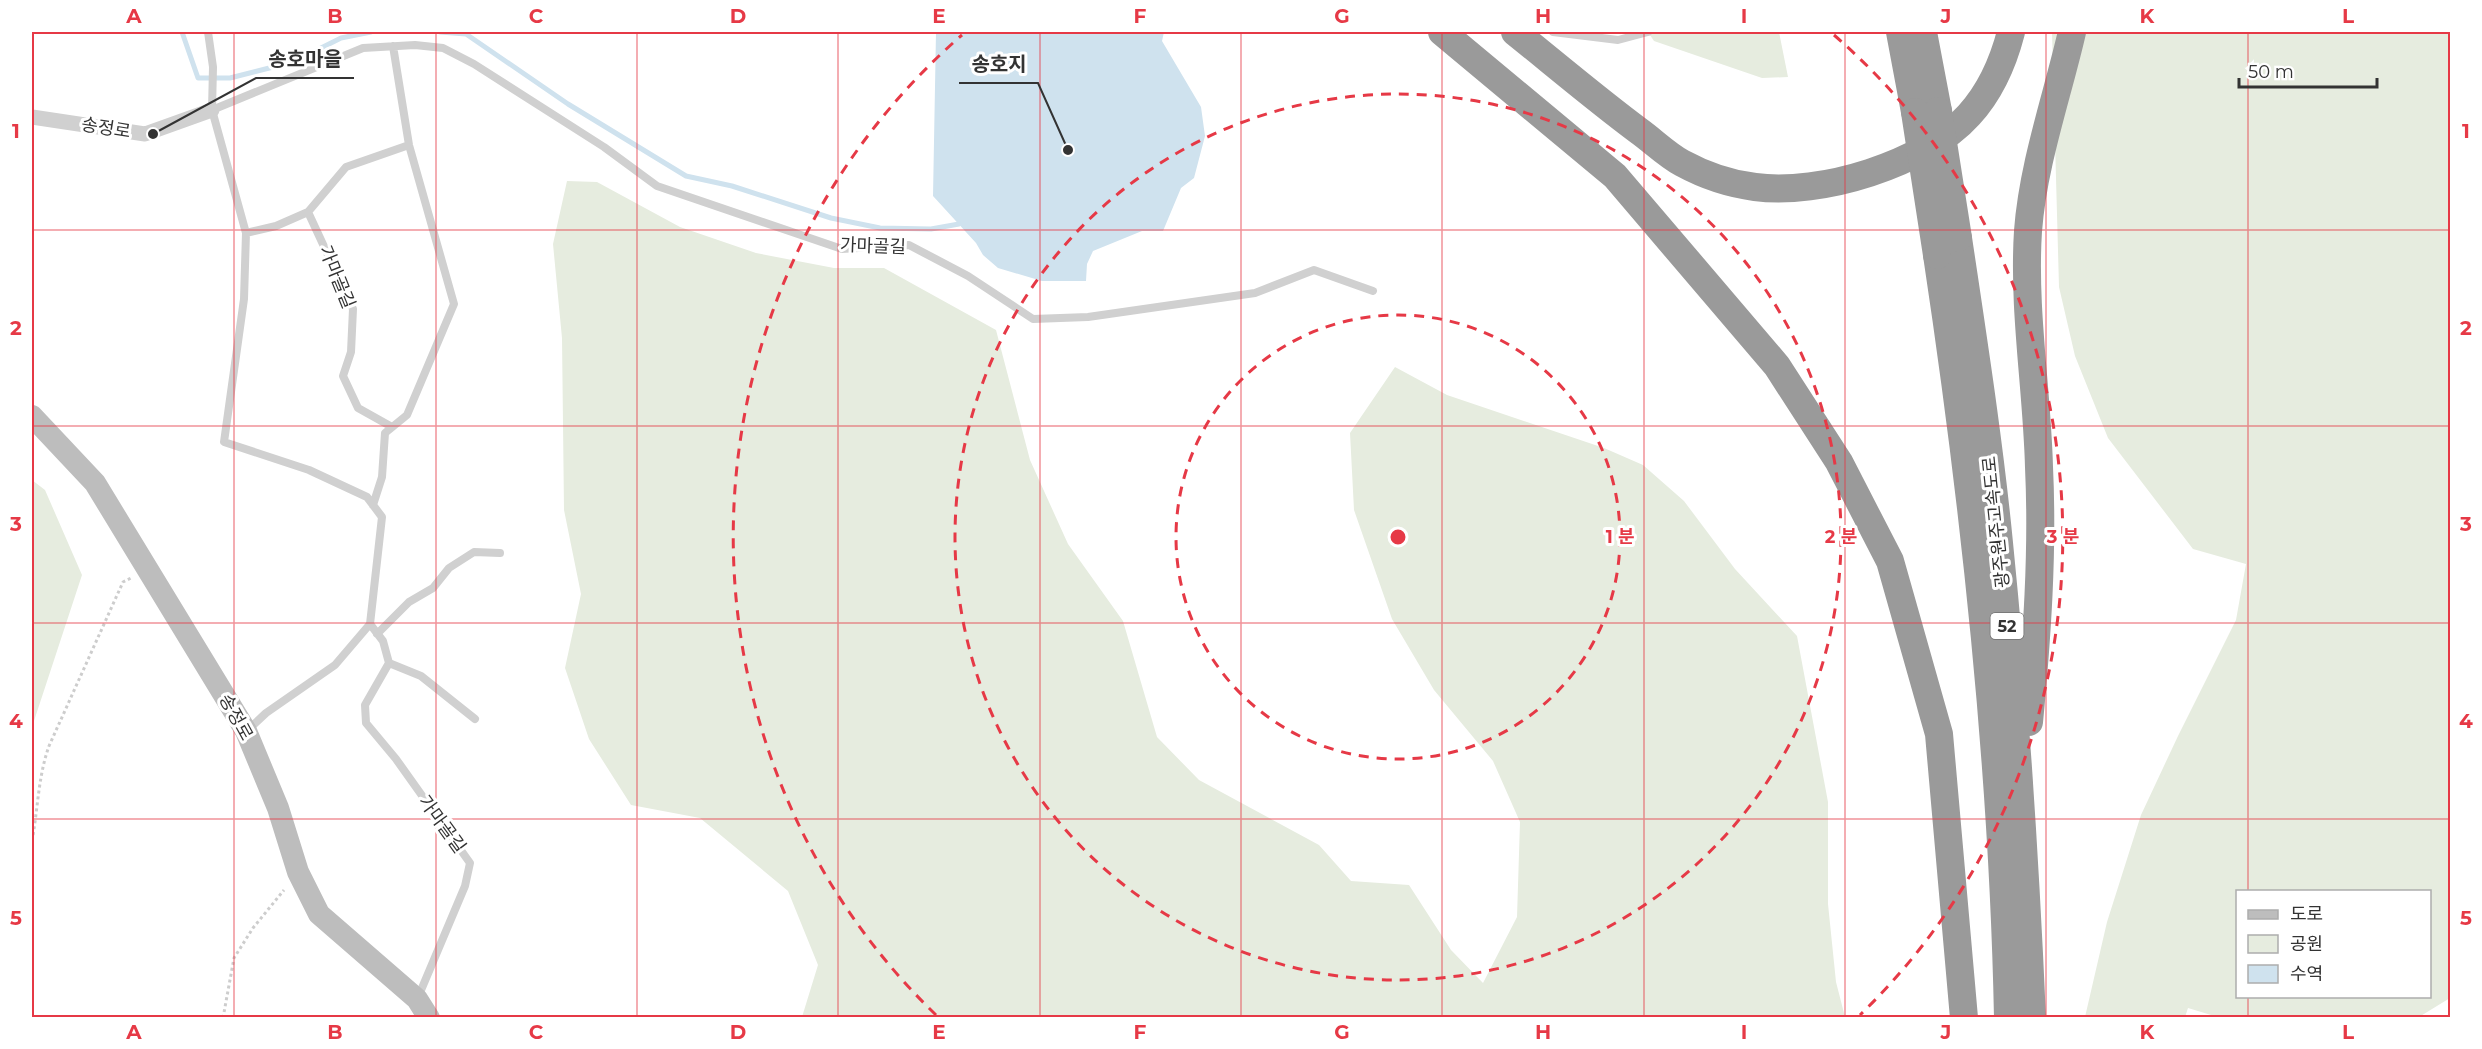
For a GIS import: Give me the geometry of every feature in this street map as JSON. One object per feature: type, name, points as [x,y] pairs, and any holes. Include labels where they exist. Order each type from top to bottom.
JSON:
[{"type":"highway","points":[[1442,32],[1615,176],[1777,366],[1839,462],[1890,561],[1940,734],[1964,1017]]},
{"type":"highway","points":[[1515,32],[1610,110],[1682,163],[1719,178],[1756,188],[1810,186],[1849,179],[1876,171],[1928,148],[1956,128],[1985,96],[2003,62],[2011,32]]},
{"type":"highway","name":"광주원주고속도로","points":[[1899,32],[1926,111]]},
{"type":"highway","name":"광주원주고속도로","points":[[1923,32],[1926,111],[1947,247],[1985,424],[1999,541],[2021,799],[2032,1017]]},
{"type":"highway","points":[[2021,799],[2036,645],[2039,467],[2030,358],[2028,230],[2041,157],[2072,32]]},
{"type":"highway","name":"광주원주고속도로","points":[[1947,247],[1958,399],[1982,612],[2000,844],[2008,1017]]},
{"type":"street","name":"송정로","points":[[32,117],[145,134],[212,110]]},
{"type":"street","name":"송정로","points":[[32,416],[95,483],[246,731],[278,808],[302,880],[319,914],[423,1008]]},
{"type":"lane","points":[[208,32],[213,67],[212,110],[246,233],[244,299],[224,442],[309,470],[368,497],[382,517],[370,624],[335,665],[266,712],[246,731]]},
{"type":"lane","points":[[1553,32],[1618,40],[1648,32]]},
{"type":"lane","points":[[374,505],[382,477],[385,433],[407,416],[454,304],[409,145],[393,46]]},
{"type":"lane","name":"가마골길","points":[[212,110],[363,48],[393,46],[443,48],[474,64],[604,147],[657,186],[843,249],[909,245],[968,276],[1033,319],[1088,317],[1255,293],[1314,270],[1373,291]]},
{"type":"lane","points":[[246,233],[276,226],[308,213],[346,167],[409,145]]},
{"type":"lane","name":"가마골길","points":[[308,213],[354,309],[351,352],[343,376],[358,408],[392,428]]},
{"type":"lane","points":[[377,634],[409,602],[433,588],[449,568],[474,552],[500,553]]},
{"type":"lane","points":[[370,624],[383,641],[389,663],[421,676],[475,719]]},
{"type":"lane","name":"가마골길","points":[[389,663],[365,705],[366,723],[396,759],[470,863],[465,886],[423,1008]]},
{"type":"path","points":[[32,841],[41,769],[49,746],[123,582],[148,569]]},
{"type":"path","points":[[223,1017],[234,958],[280,892],[302,880]]},
{"type":"green space","points":[[1648,32],[1779,32],[1788,77],[1762,78],[1654,41]]},
{"type":"green space","points":[[2052,32],[2450,32],[2450,998],[2419,1017],[2221,1018],[2188,1008],[2185,1017],[2085,1017],[2107,922],[2141,815],[2236,620],[2246,564],[2193,549],[2108,438],[2075,356],[2059,287]]},
{"type":"green space","points":[[567,181],[597,182],[680,227],[756,253],[834,268],[884,268],[996,330],[1030,460],[1068,544],[1123,621],[1157,737],[1199,780],[1319,845],[1351,881],[1409,885],[1451,950],[1483,983],[1517,917],[1520,822],[1493,761],[1434,690],[1392,619],[1354,510],[1350,433],[1395,367],[1447,395],[1604,448],[1643,465],[1684,501],[1735,569],[1797,636],[1828,802],[1828,904],[1836,982],[1845,1017],[802,1017],[818,965],[788,891],[700,818],[631,805],[589,739],[565,668],[581,594],[564,510],[562,338],[553,244]]},
{"type":"green space","points":[[32,480],[45,490],[82,575],[32,727]]},
{"type":"water","points":[[936,32],[1164,32],[1162,41],[1201,107],[1205,136],[1194,178],[1181,188],[1163,231],[1142,231],[1093,251],[1087,264],[1086,281],[1042,281],[998,268],[983,255],[976,243],[933,196]]},
{"type":"waterway","points":[[182,32],[198,78],[230,78],[293,62],[341,38],[371,32]]},
{"type":"waterway","points":[[440,32],[466,34],[568,104],[686,176],[732,186],[831,218],[880,228],[931,229],[959,224]]},
{"type":"place","name":"송호마을","points":[[153,134]]},
{"type":"place","name":"송호지","points":[[1068,150]]}]
